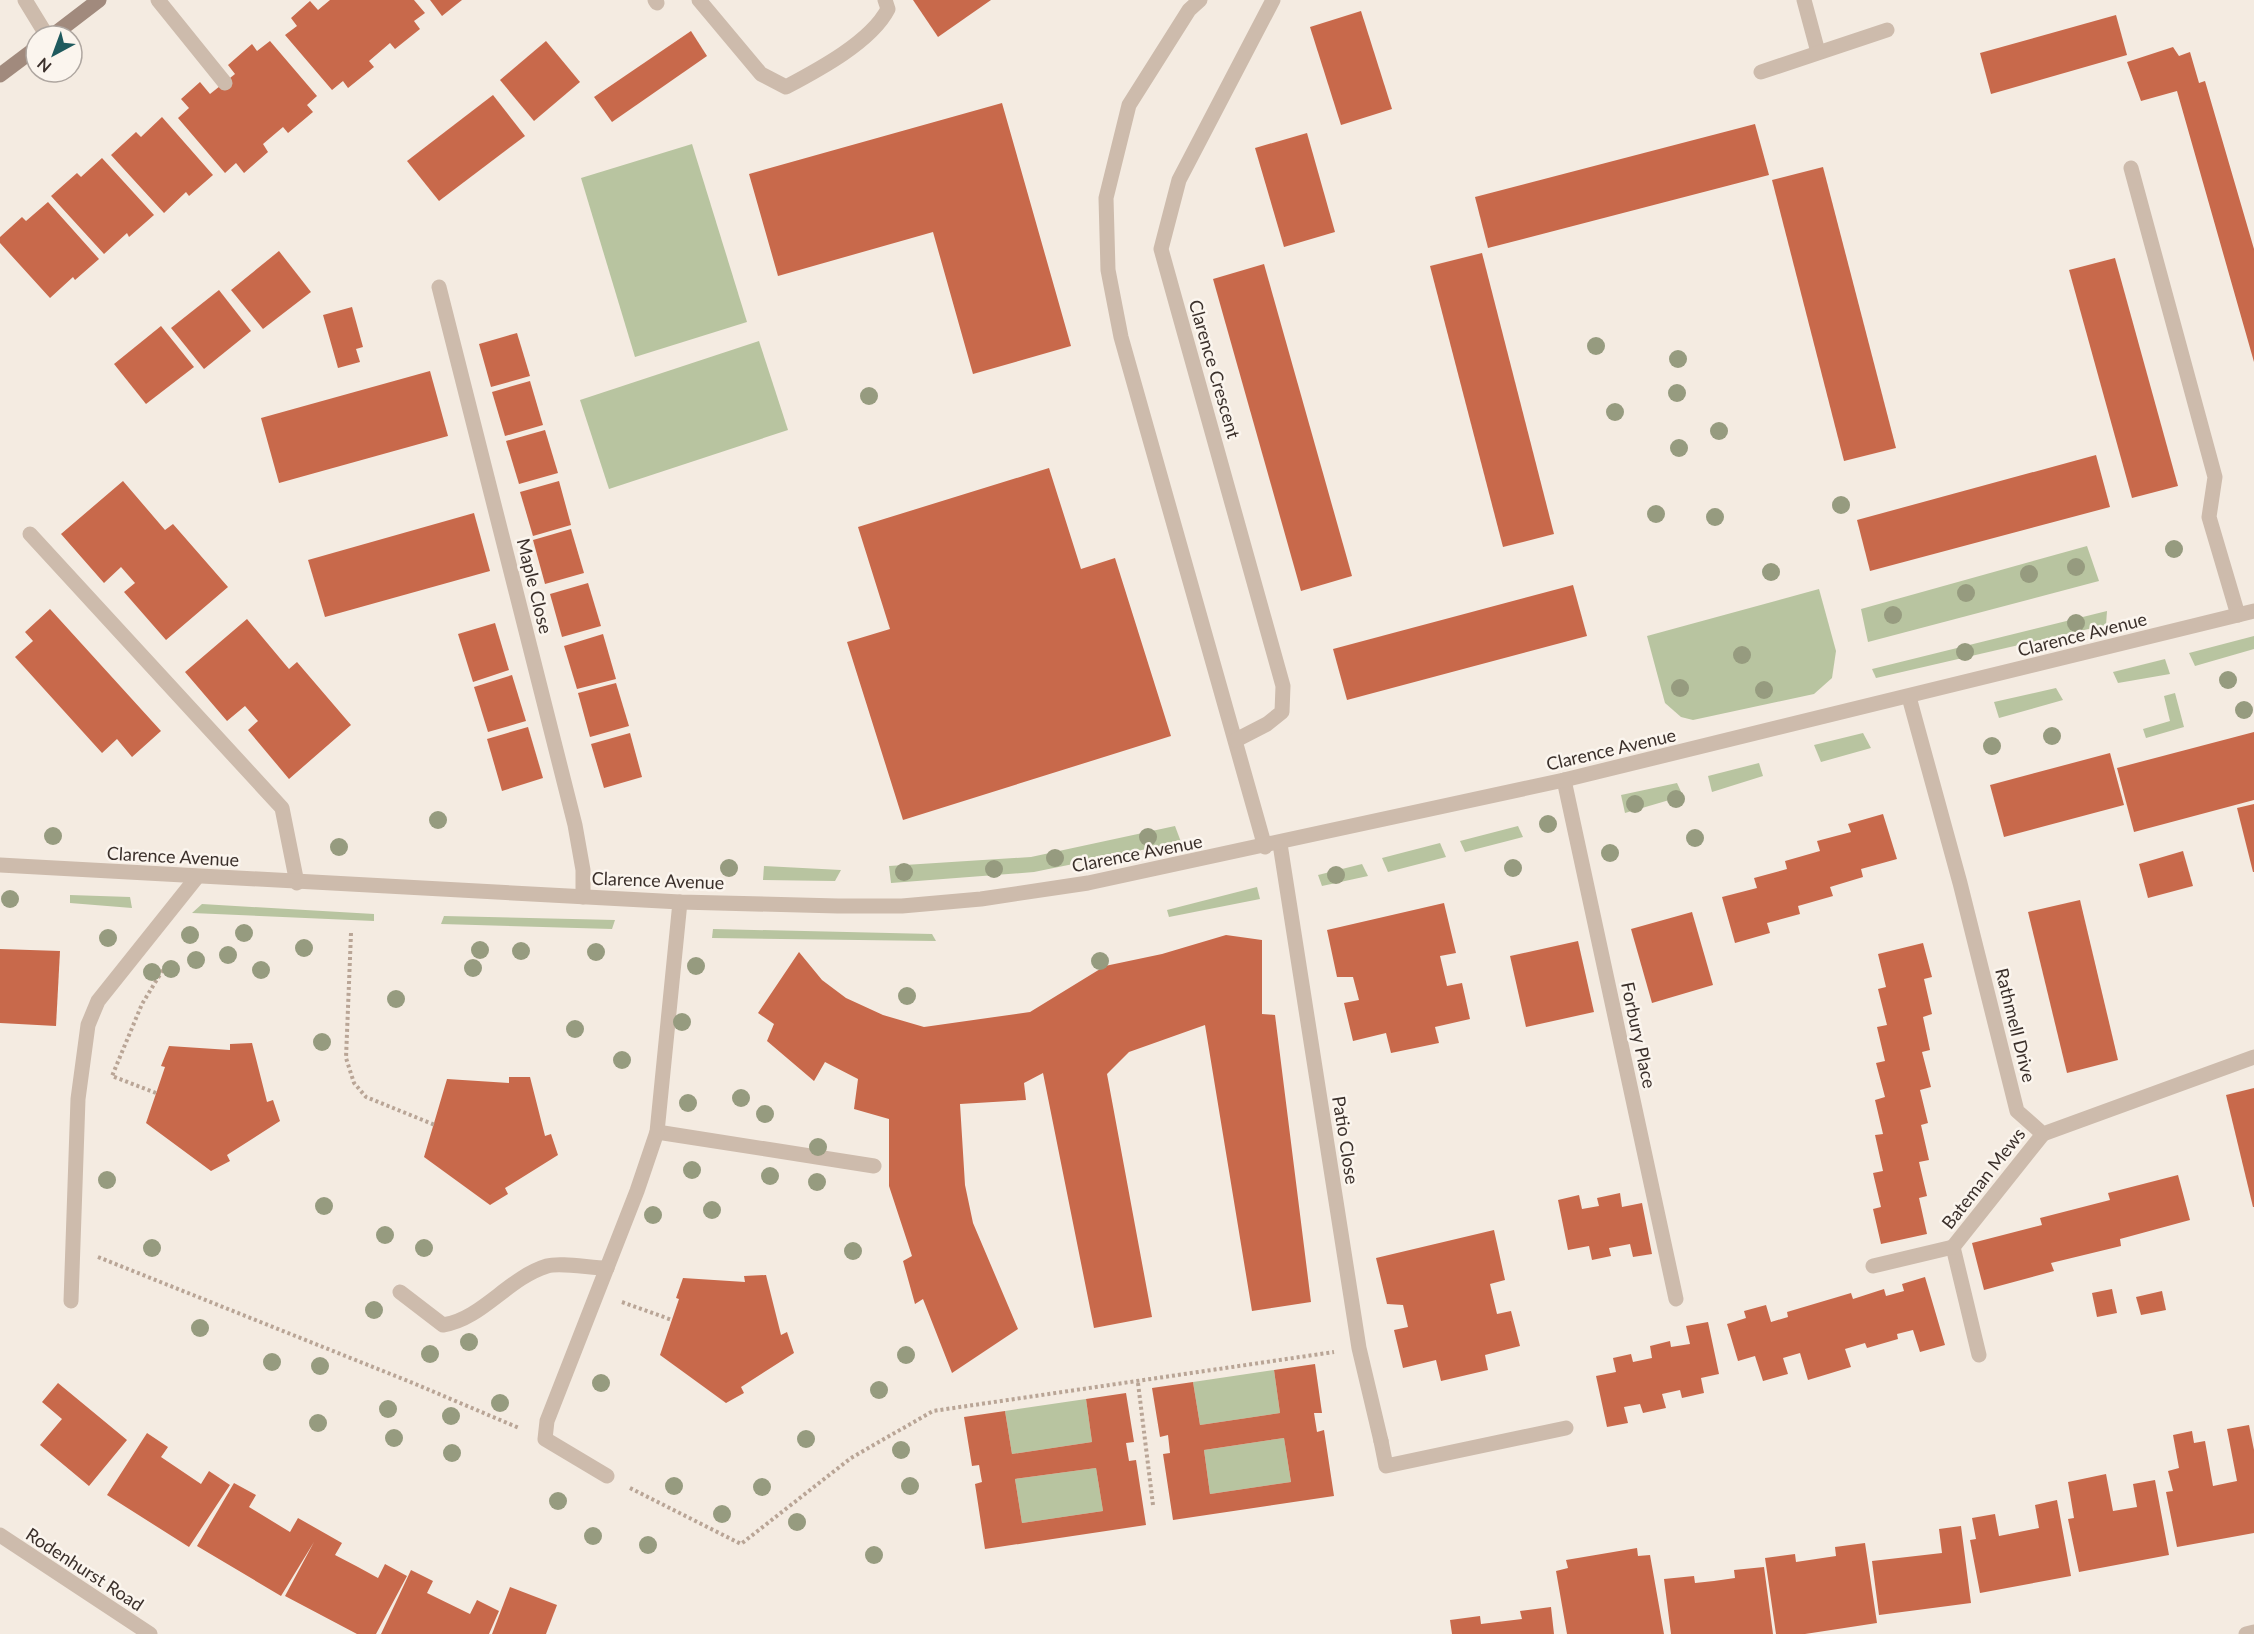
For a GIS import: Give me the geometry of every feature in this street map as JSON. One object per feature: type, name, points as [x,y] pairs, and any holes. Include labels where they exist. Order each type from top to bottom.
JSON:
[{"type":"main road","points":[[68,24],[99,0]]},
{"type":"main road","points":[[0,75],[24,57]]},
{"type":"street","points":[[25,0],[40,24]]},
{"type":"street","points":[[158,0],[225,83]]},
{"type":"street","points":[[699,0],[762,74],[786,87],[819,69],[880,24],[888,9],[885,0]]},
{"type":"street","points":[[1200,0],[1190,10],[1129,105],[1106,198],[1108,270],[1121,337],[1236,741],[1273,845]]},
{"type":"street","name":"Clarence Crescent","points":[[1236,741],[1267,724],[1282,712],[1283,686],[1161,249],[1179,180],[1273,0]]},
{"type":"street","points":[[1804,0],[1818,52]]},
{"type":"street","points":[[1761,72],[1887,30]]},
{"type":"street","points":[[2131,168],[2215,477],[2209,517],[2238,615]]},
{"type":"street","name":"Maple Close","points":[[439,287],[575,825],[583,870],[583,897]]},
{"type":"street","points":[[30,534],[282,808],[297,883]]},
{"type":"street","name":"Clarence Avenue","points":[[0,865],[297,883],[680,902],[838,906],[951,902],[1088,883],[1273,845],[1564,780],[1909,698],[2254,611]]},
{"type":"street","name":"Rathmell Drive","points":[[1909,698],[1960,883],[2017,1111],[2043,1134]]},
{"type":"street","name":"Forbury Place","points":[[1564,780],[1676,1299]]},
{"type":"street","name":"Patio Close","points":[[1273,845],[1359,1348],[1386,1466],[1566,1428]]},
{"type":"street","points":[[71,1301],[78,1099],[88,1025],[98,1001],[197,877]]},
{"type":"street","points":[[607,1476],[544,1439],[547,1421],[657,1132],[680,902]]},
{"type":"street","points":[[2043,1134],[2254,1057]]},
{"type":"street","points":[[657,1132],[874,1166]]},
{"type":"street","name":"Bateman Mews","points":[[1953,1247],[2043,1134]]},
{"type":"street","points":[[1873,1266],[1953,1247],[1979,1355]]},
{"type":"street","points":[[400,1292],[443,1325],[458,1323],[521,1280],[548,1266],[607,1268]]},
{"type":"street","name":"Rodenhurst Road","points":[[0,1535],[150,1634]]},
{"type":"street","points":[[2246,1634],[2254,1632]]},
{"type":"path","points":[[351,933],[346,1058],[354,1083],[366,1097],[435,1125]]},
{"type":"path","points":[[156,1093],[112,1076],[142,1004],[172,957]]},
{"type":"path","points":[[74,1247],[413,1383],[544,1439]]},
{"type":"path","points":[[597,1293],[672,1320]]},
{"type":"path","points":[[607,1476],[741,1544],[851,1458],[933,1411],[1138,1383],[1359,1348]]},
{"type":"path","points":[[1138,1383],[1153,1505]]},
{"type":"green space","points":[[692,144],[747,322],[635,357],[581,178]]},
{"type":"green space","points":[[759,341],[788,430],[609,489],[580,400]]},
{"type":"green space","points":[[2087,546],[2099,581],[1868,642],[1861,609]]},
{"type":"green space","points":[[1819,589],[1836,651],[1832,678],[1814,694],[1693,720],[1681,717],[1665,703],[1647,636]]},
{"type":"green space","points":[[2107,611],[2106,625],[1876,678],[1872,669]]},
{"type":"green space","points":[[2254,636],[2254,649],[2195,666],[2189,653]]},
{"type":"green space","points":[[2165,659],[2170,674],[2118,683],[2113,672]]},
{"type":"green space","points":[[2056,688],[2063,700],[1999,718],[1994,702]]},
{"type":"green space","points":[[2175,693],[2184,727],[2146,738],[2143,729],[2170,721],[2164,696]]},
{"type":"green space","points":[[1863,733],[1871,748],[1821,762],[1814,745]]},
{"type":"green space","points":[[1759,763],[1763,776],[1712,792],[1708,776]]},
{"type":"green space","points":[[1677,783],[1683,796],[1625,813],[1621,795]]},
{"type":"green space","points":[[1175,826],[1181,842],[1034,872],[891,883],[889,866],[1031,857]]},
{"type":"green space","points":[[1518,826],[1523,837],[1465,852],[1460,841]]},
{"type":"green space","points":[[1440,843],[1446,857],[1388,872],[1382,858]]},
{"type":"green space","points":[[1362,864],[1368,876],[1322,886],[1318,875]]},
{"type":"green space","points":[[764,866],[841,870],[835,881],[763,880]]},
{"type":"green space","points":[[1257,887],[1260,899],[1169,917],[1167,910]]},
{"type":"green space","points":[[70,895],[130,897],[132,908],[70,903]]},
{"type":"green space","points":[[202,904],[374,914],[374,921],[192,913]]},
{"type":"green space","points":[[444,916],[615,920],[612,929],[441,924]]},
{"type":"green space","points":[[713,929],[932,934],[936,941],[712,938]]},
{"type":"green space","points":[[1274,1370],[1280,1413],[1200,1425],[1193,1382]]},
{"type":"green space","points":[[1086,1399],[1092,1442],[1012,1454],[1005,1411]]},
{"type":"green space","points":[[1284,1438],[1291,1482],[1210,1494],[1204,1450]]},
{"type":"green space","points":[[1096,1468],[1103,1511],[1022,1523],[1015,1479]]},
{"type":"building","points":[[330,0],[414,0],[425,13],[414,21],[420,29],[395,49],[390,43],[369,61],[374,67],[348,88],[343,81],[332,90],[285,35],[297,26],[291,18],[310,1],[318,10]]},
{"type":"building","points":[[430,0],[462,0],[442,16]]},
{"type":"building","points":[[913,0],[991,0],[938,37]]},
{"type":"building","points":[[1361,11],[1392,109],[1341,125],[1310,27]]},
{"type":"building","points":[[2116,15],[2127,55],[1991,94],[1980,53]]},
{"type":"building","points":[[691,31],[707,56],[612,122],[594,97]]},
{"type":"building","points":[[270,41],[317,96],[307,105],[313,112],[288,133],[283,127],[263,144],[268,152],[244,173],[236,163],[225,173],[178,118],[189,108],[181,99],[200,82],[210,94],[235,74],[228,65],[252,44],[257,51]]},
{"type":"building","points":[[546,41],[580,82],[534,121],[500,80]]},
{"type":"building","points":[[2173,47],[2179,56],[2190,52],[2199,83],[2205,81],[2254,249],[2254,362],[2177,91],[2141,101],[2127,62]]},
{"type":"building","points":[[493,95],[525,136],[439,201],[407,161]]},
{"type":"building","points":[[1002,103],[1071,346],[973,374],[933,232],[778,276],[749,174]]},
{"type":"building","points":[[162,117],[213,175],[189,196],[186,192],[164,213],[111,155],[136,132],[141,137]]},
{"type":"building","points":[[1755,124],[1769,175],[1488,248],[1475,197]]},
{"type":"building","points":[[1307,133],[1335,232],[1284,247],[1255,148]]},
{"type":"building","points":[[102,158],[154,215],[129,237],[127,233],[104,254],[51,196],[77,173],[81,177]]},
{"type":"building","points":[[1823,167],[1896,448],[1844,461],[1772,180]]},
{"type":"building","points":[[48,202],[99,259],[75,280],[73,277],[50,298],[0,243],[0,237],[22,217],[26,221]]},
{"type":"building","points":[[279,251],[311,292],[263,329],[231,290]]},
{"type":"building","points":[[1482,253],[1554,534],[1503,547],[1430,266]]},
{"type":"building","points":[[2115,258],[2178,486],[2132,498],[2069,270]]},
{"type":"building","points":[[1264,264],[1352,576],[1301,591],[1213,279]]},
{"type":"building","points":[[219,290],[251,331],[204,369],[171,328]]},
{"type":"building","points":[[352,307],[363,347],[356,349],[360,362],[338,368],[323,315]]},
{"type":"building","points":[[161,326],[194,367],[146,404],[114,364]]},
{"type":"building","points":[[517,333],[530,376],[491,387],[479,344]]},
{"type":"building","points":[[430,371],[448,436],[279,483],[261,418]]},
{"type":"building","points":[[530,381],[543,425],[505,436],[492,392]]},
{"type":"building","points":[[545,430],[558,473],[519,484],[506,441]]},
{"type":"building","points":[[2096,455],[2110,507],[1870,571],[1857,520]]},
{"type":"building","points":[[1049,468],[1081,569],[1115,558],[1171,736],[903,820],[847,642],[890,629],[858,527]]},
{"type":"building","points":[[123,481],[165,530],[173,524],[228,587],[166,640],[124,592],[135,583],[121,567],[104,583],[61,534]]},
{"type":"building","points":[[559,481],[571,525],[533,536],[520,492]]},
{"type":"building","points":[[474,513],[490,571],[325,617],[308,560]]},
{"type":"building","points":[[571,529],[584,573],[545,584],[533,540]]},
{"type":"building","points":[[588,583],[601,626],[562,637],[550,594]]},
{"type":"building","points":[[1573,585],[1587,636],[1347,700],[1333,649]]},
{"type":"building","points":[[50,609],[161,731],[132,757],[117,739],[102,753],[15,657],[33,641],[25,632]]},
{"type":"building","points":[[247,619],[289,669],[297,662],[351,725],[289,779],[248,730],[258,721],[245,706],[227,721],[185,672]]},
{"type":"building","points":[[495,623],[509,670],[473,682],[458,634]]},
{"type":"building","points":[[603,634],[616,679],[577,689],[564,646]]},
{"type":"building","points":[[512,675],[526,721],[488,732],[474,687]]},
{"type":"building","points":[[616,683],[629,726],[590,737],[578,693]]},
{"type":"building","points":[[528,727],[543,778],[502,791],[487,739]]},
{"type":"building","points":[[2254,732],[2254,800],[2134,832],[2117,768]]},
{"type":"building","points":[[630,733],[642,777],[604,788],[591,744]]},
{"type":"building","points":[[2110,753],[2124,805],[2004,837],[1990,785]]},
{"type":"building","points":[[2254,804],[2254,872],[2253,872],[2237,808]]},
{"type":"building","points":[[1883,814],[1897,859],[1861,869],[1863,877],[1830,887],[1833,896],[1798,906],[1800,914],[1767,923],[1770,933],[1735,943],[1722,897],[1757,888],[1754,878],[1787,869],[1785,861],[1820,851],[1817,841],[1851,832],[1848,824]]},
{"type":"building","points":[[2183,851],[2193,886],[2148,898],[2139,864]]},
{"type":"building","points":[[2080,900],[2118,1060],[2067,1073],[2028,912]]},
{"type":"building","points":[[1444,903],[1456,953],[1440,956],[1447,986],[1462,983],[1470,1019],[1435,1027],[1439,1043],[1391,1053],[1386,1033],[1353,1041],[1344,1003],[1359,1000],[1353,977],[1337,977],[1327,930]]},
{"type":"building","points":[[1692,912],[1713,985],[1652,1003],[1631,929]]},
{"type":"building","points":[[1226,935],[1262,940],[1262,1014],[1275,1015],[1311,1302],[1252,1311],[1205,1025],[1129,1052],[1107,1074],[1152,1317],[1094,1328],[1043,1073],[1024,1083],[1026,1100],[960,1104],[965,1185],[973,1223],[1018,1329],[952,1373],[923,1299],[915,1304],[903,1261],[912,1256],[889,1186],[889,1119],[854,1109],[858,1079],[825,1062],[814,1081],[767,1041],[774,1024],[758,1013],[799,952],[822,980],[846,998],[883,1015],[924,1027],[1030,1012],[1105,966],[1162,954]]},
{"type":"building","points":[[1578,941],[1594,1012],[1526,1027],[1510,956]]},
{"type":"building","points":[[1923,943],[1932,977],[1924,979],[1932,1014],[1923,1017],[1930,1050],[1922,1052],[1931,1087],[1920,1090],[1928,1123],[1921,1125],[1929,1160],[1919,1162],[1927,1196],[1919,1198],[1927,1234],[1881,1244],[1873,1209],[1881,1207],[1873,1173],[1883,1171],[1875,1135],[1883,1134],[1875,1100],[1885,1097],[1876,1063],[1885,1061],[1877,1027],[1887,1025],[1878,989],[1886,987],[1878,954]]},
{"type":"building","points":[[0,949],[60,951],[56,1026],[0,1023]]},
{"type":"building","points":[[252,1043],[267,1102],[273,1100],[280,1121],[227,1155],[230,1161],[211,1171],[146,1123],[165,1067],[161,1066],[169,1046],[230,1050],[230,1044]]},
{"type":"building","points":[[509,1077],[530,1077],[545,1136],[551,1134],[558,1155],[505,1188],[508,1194],[490,1205],[424,1157],[447,1079],[509,1083]]},
{"type":"building","points":[[2254,1088],[2254,1207],[2253,1207],[2226,1095]]},
{"type":"building","points":[[2178,1175],[2190,1220],[2120,1239],[2121,1246],[2051,1263],[2054,1271],[1984,1290],[1972,1243],[2042,1225],[2040,1218],[2110,1200],[2108,1193]]},
{"type":"building","points":[[1620,1193],[1622,1207],[1642,1203],[1652,1254],[1633,1257],[1630,1244],[1609,1248],[1611,1256],[1592,1260],[1589,1246],[1568,1250],[1558,1200],[1579,1195],[1582,1209],[1599,1206],[1597,1198]]},
{"type":"building","points":[[1494,1230],[1505,1280],[1490,1284],[1497,1314],[1511,1311],[1520,1346],[1485,1355],[1488,1370],[1441,1381],[1436,1360],[1403,1368],[1394,1330],[1408,1327],[1403,1305],[1387,1304],[1376,1258]]},
{"type":"building","points":[[766,1275],[781,1335],[787,1332],[794,1353],[741,1387],[744,1393],[726,1403],[660,1355],[679,1299],[676,1298],[683,1278],[745,1282],[744,1276]]},
{"type":"building","points":[[1925,1277],[1945,1345],[1920,1352],[1913,1330],[1897,1334],[1898,1339],[1867,1348],[1865,1343],[1845,1349],[1851,1367],[1808,1380],[1800,1353],[1783,1358],[1788,1374],[1763,1381],[1755,1356],[1738,1361],[1727,1324],[1746,1318],[1744,1311],[1766,1305],[1771,1322],[1788,1317],[1787,1312],[1851,1293],[1853,1299],[1884,1289],[1886,1296],[1904,1291],[1902,1284]]},
{"type":"building","points":[[2112,1289],[2117,1313],[2097,1317],[2092,1293]]},
{"type":"building","points":[[2162,1291],[2166,1310],[2141,1315],[2136,1297]]},
{"type":"building","points":[[1708,1322],[1719,1374],[1701,1378],[1704,1393],[1682,1398],[1680,1390],[1662,1394],[1666,1408],[1643,1413],[1640,1404],[1624,1407],[1628,1423],[1607,1427],[1596,1376],[1616,1372],[1613,1358],[1631,1354],[1633,1362],[1652,1358],[1650,1346],[1670,1341],[1671,1347],[1690,1344],[1686,1326]]},
{"type":"building","points":[[1315,1364],[1322,1413],[1314,1413],[1317,1432],[1324,1430],[1334,1496],[1173,1520],[1163,1454],[1170,1453],[1168,1435],[1160,1437],[1152,1388],[1193,1382],[1200,1425],[1280,1413],[1274,1370]],"holes":[[[1284,1438],[1291,1482],[1210,1494],[1204,1450]]]},
{"type":"building","points":[[58,1383],[127,1440],[89,1486],[40,1445],[62,1419],[42,1402]]},
{"type":"building","points":[[1126,1393],[1134,1442],[1126,1443],[1129,1461],[1136,1460],[1146,1525],[985,1549],[975,1484],[982,1482],[979,1465],[972,1466],[964,1417],[1005,1411],[1012,1454],[1092,1442],[1086,1399]],"holes":[[[1096,1468],[1103,1511],[1022,1523],[1015,1479]]]},
{"type":"building","points":[[2249,1425],[2254,1450],[2254,1533],[2177,1547],[2166,1492],[2173,1491],[2168,1471],[2179,1468],[2173,1435],[2192,1431],[2194,1443],[2205,1441],[2213,1486],[2237,1481],[2227,1429]]},
{"type":"building","points":[[147,1433],[168,1447],[161,1457],[201,1484],[209,1471],[230,1485],[189,1547],[107,1495]]},
{"type":"building","points":[[2106,1474],[2113,1511],[2137,1507],[2133,1484],[2155,1480],[2169,1555],[2079,1572],[2068,1519],[2074,1518],[2068,1482]]},
{"type":"building","points":[[234,1483],[256,1495],[249,1507],[290,1532],[298,1518],[342,1543],[335,1555],[378,1578],[385,1564],[407,1576],[376,1634],[357,1634],[285,1596],[314,1542],[281,1596],[197,1546]]},
{"type":"building","points":[[2057,1500],[2071,1576],[1980,1593],[1970,1540],[1976,1539],[1972,1518],[1995,1514],[1999,1536],[2039,1528],[2035,1505]]},
{"type":"building","points":[[1961,1526],[1971,1603],[1879,1615],[1872,1561],[1942,1553],[1939,1529]]},
{"type":"building","points":[[1865,1543],[1877,1623],[1805,1634],[1776,1634],[1765,1558],[1795,1554],[1796,1562],[1836,1556],[1835,1547]]},
{"type":"building","points":[[1637,1548],[1638,1556],[1650,1555],[1664,1634],[1567,1634],[1556,1571],[1568,1568],[1566,1560]]},
{"type":"building","points":[[1764,1567],[1773,1634],[1671,1634],[1664,1579],[1694,1576],[1695,1583],[1714,1581],[1735,1578],[1734,1570]]},
{"type":"building","points":[[411,1570],[433,1581],[427,1593],[470,1614],[477,1600],[499,1611],[489,1634],[381,1634]]},
{"type":"building","points":[[510,1587],[557,1605],[546,1634],[492,1634]]},
{"type":"building","points":[[1551,1607],[1554,1634],[1452,1634],[1450,1620],[1480,1616],[1481,1624],[1522,1619],[1520,1611]]}]
